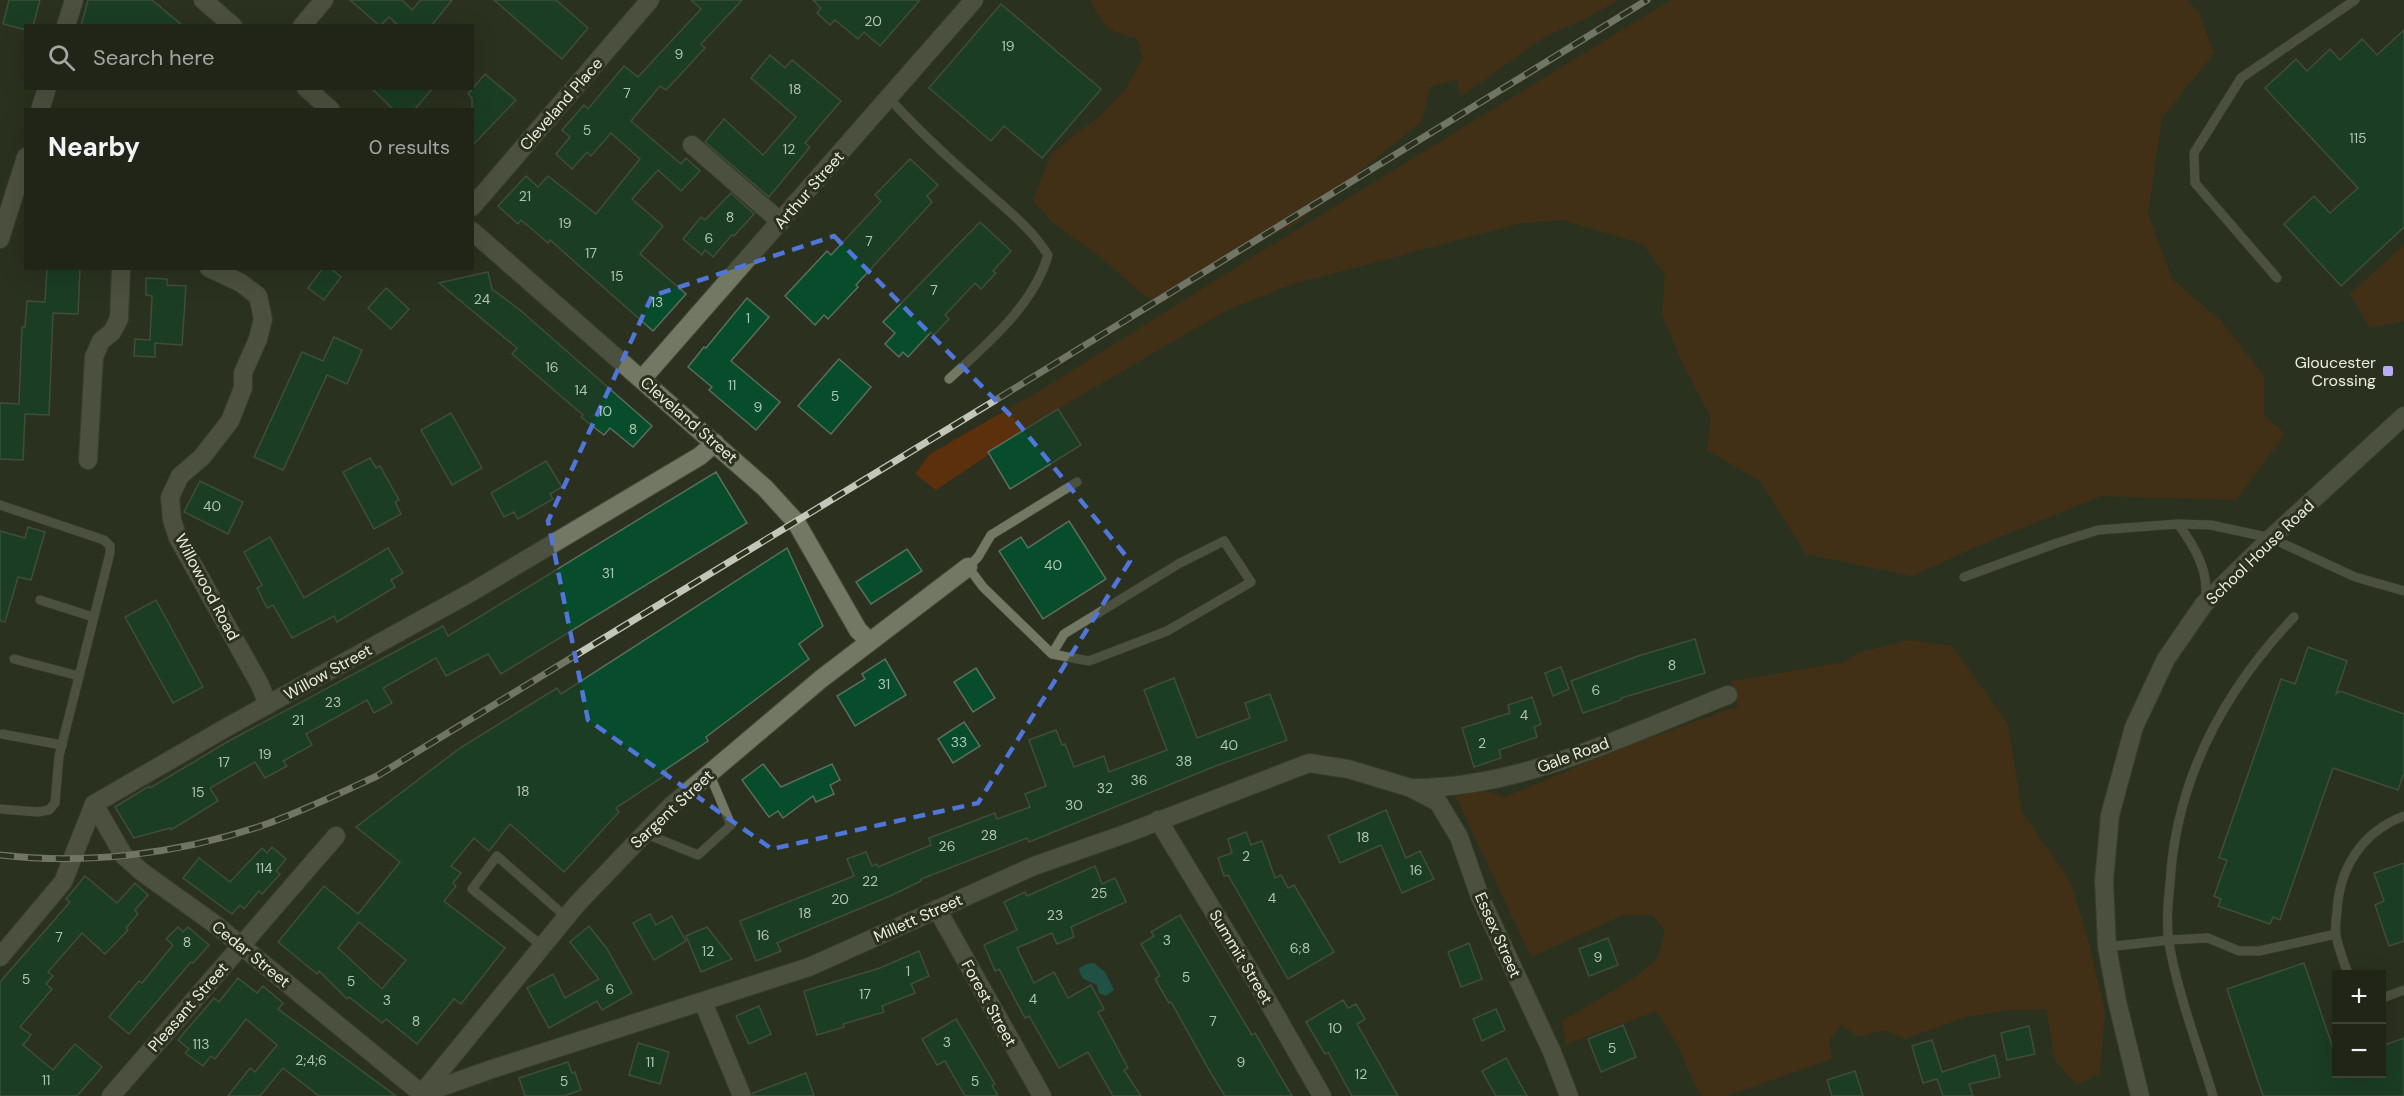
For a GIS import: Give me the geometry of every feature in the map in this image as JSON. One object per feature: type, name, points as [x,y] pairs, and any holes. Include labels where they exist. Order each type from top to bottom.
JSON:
[{"type":"street","points":[[67,24],[74,0]]},
{"type":"street","points":[[203,0],[231,24]]},
{"type":"street","points":[[304,24],[324,0]]},
{"type":"street","name":"Cleveland Place","points":[[474,205],[650,0]]},
{"type":"street","name":"Arthur Street","points":[[642,379],[974,0]]},
{"type":"street","points":[[41,108],[46,90]]},
{"type":"street","points":[[308,90],[329,108]]},
{"type":"street","points":[[692,145],[781,222]]},
{"type":"street","points":[[0,239],[19,201],[24,170]]},
{"type":"street","name":"Cleveland Street","points":[[474,233],[765,488],[796,522],[858,630],[868,641]]},
{"type":"street","points":[[88,460],[94,357],[101,341],[112,332],[119,319],[121,270]]},
{"type":"street","name":"Willowood Road","points":[[213,270],[241,283],[258,296],[263,319],[258,339],[243,372],[243,388],[230,421],[202,457],[180,476],[170,497],[172,520],[178,538],[260,684],[268,705]]},
{"type":"street","name":"School House Road","points":[[2140,1096],[2117,1001],[2107,947],[2104,881],[2109,825],[2134,727],[2166,659],[2204,604],[2271,538],[2404,416]]},
{"type":"street","name":"Willow Street","points":[[94,804],[480,587],[699,456],[715,443]]},
{"type":"street","name":"Sargent Street","points":[[421,1095],[566,917],[644,833],[710,773],[868,641],[968,567]]},
{"type":"street","name":"Gale Road","points":[[1411,788],[1446,788],[1520,774],[1728,695]]},
{"type":"street","name":"Millett Street","points":[[421,1095],[536,1054],[809,967],[1034,866],[1309,763],[1348,769],[1411,788]]},
{"type":"street","name":"Essex Street","points":[[1411,788],[1438,802],[1459,837],[1480,897],[1552,1052],[1569,1096]]},
{"type":"street","points":[[0,957],[63,882],[94,804]]},
{"type":"street","name":"Cedar Street","points":[[94,804],[124,856],[142,872],[241,945],[421,1095]]},
{"type":"street","name":"Summit Street","points":[[1158,820],[1262,991],[1322,1096]]},
{"type":"street","name":"Pleasant Street","points":[[111,1096],[336,836]]},
{"type":"street","name":"Forest Street","points":[[936,909],[1042,1096]]},
{"type":"street","points":[[703,1002],[742,1096]]},
{"type":"lane","points":[[2277,278],[2195,183],[2194,153],[2241,78],[2355,0]]},
{"type":"lane","points":[[889,98],[958,167],[1021,223],[1040,242],[1048,255],[1042,275],[1010,320],[949,379]]},
{"type":"lane","points":[[1052,654],[1064,634],[1180,563],[1224,541],[1251,582],[1167,631],[1089,661],[1052,654],[982,587],[968,567],[978,557],[991,536],[1077,482]]},
{"type":"lane","points":[[0,505],[104,540],[110,546],[62,745],[55,804],[49,810],[38,812],[0,809]]},
{"type":"lane","points":[[2178,524],[2193,545],[2205,575],[2207,590],[2204,604]]},
{"type":"lane","points":[[1964,577],[2098,530],[2178,524],[2211,525],[2271,538],[2355,577],[2404,591]]},
{"type":"lane","points":[[40,600],[93,617]]},
{"type":"lane","points":[[2213,1096],[2177,979],[2169,940],[2171,866],[2186,795],[2198,760],[2229,698],[2248,669],[2294,617]]},
{"type":"lane","points":[[14,659],[78,676]]},
{"type":"lane","points":[[2,734],[62,745]]},
{"type":"lane","points":[[644,833],[698,855],[731,825],[710,773]]},
{"type":"lane","points":[[2347,970],[2336,934],[2338,891],[2349,862],[2367,837],[2391,821],[2404,816]]},
{"type":"lane","points":[[542,946],[472,889],[497,856],[566,917]]},
{"type":"lane","points":[[2107,947],[2208,938],[2239,951],[2259,951],[2336,934]]},
{"type":"lane","points":[[2386,997],[2404,990]]},
{"type":"highlighted area","points":[[834,236],[1017,422],[1130,561],[978,803],[772,849],[588,720],[548,521],[652,296]]},
{"type":"shaded area","points":[[1090,0],[1619,0],[1583,20],[1544,37],[1460,97],[1457,79],[1430,87],[1422,121],[1297,223],[1221,260],[1161,304],[1145,296],[1098,255],[1053,223],[1033,200],[1052,153],[1099,117],[1125,90],[1143,58],[1137,38],[1119,33],[1103,22]]},
{"type":"shaded area","points":[[1671,0],[2187,0],[2199,13],[2214,53],[2162,118],[2148,214],[2172,279],[2221,321],[2264,376],[2264,415],[2285,434],[2236,500],[2101,496],[1912,576],[1806,554],[1760,481],[1707,450],[1711,418],[1682,362],[1662,315],[1665,275],[1643,244],[1563,220],[1521,223],[1290,285],[1225,311],[1056,410],[936,490],[915,474],[930,454],[1046,387]]},
{"type":"shaded area","points":[[2404,245],[2404,321],[2370,328],[2350,294]]},
{"type":"shaded area","points":[[1909,640],[1952,646],[2008,724],[2022,812],[2070,881],[2088,940],[2105,1011],[2100,1073],[2077,1085],[2055,1061],[2046,1009],[2009,1010],[1966,1017],[1905,1039],[1884,1030],[1859,1037],[1841,1025],[1829,1040],[1832,1059],[1726,1096],[1702,1096],[1679,1048],[1657,1011],[1566,1044],[1562,1021],[1637,976],[1658,958],[1665,930],[1652,915],[1623,915],[1531,957],[1456,797],[1479,789],[1505,797],[1615,751],[1738,706],[1732,681],[1845,662],[1858,653]]},
{"type":"water","points":[[1094,963],[1105,972],[1114,990],[1106,996],[1099,993],[1097,985],[1081,976],[1079,968]]},
{"type":"building","points":[[9,0],[40,0],[34,24],[24,24],[24,29],[3,24]]},
{"type":"building","points":[[88,0],[152,0],[181,24],[82,24]]},
{"type":"building","points":[[350,0],[402,0],[412,10],[421,0],[452,0],[433,24],[397,24],[389,17],[382,24],[378,24]]},
{"type":"building","points":[[494,0],[556,0],[588,28],[562,59]]},
{"type":"building","points":[[691,0],[742,0],[701,44],[705,48],[666,90],[660,86],[631,121],[681,164],[686,158],[700,171],[681,191],[658,170],[632,199],[663,226],[640,254],[686,294],[653,331],[550,240],[548,243],[521,220],[518,224],[498,206],[526,176],[538,187],[548,176],[596,214],[640,159],[611,133],[591,156],[587,152],[572,169],[556,154],[570,137],[562,130],[584,105],[588,109],[624,66],[638,77],[701,9]]},
{"type":"building","points":[[813,0],[920,0],[880,46],[864,32],[858,39],[835,20],[830,25],[817,13],[821,8]]},
{"type":"building","points":[[1001,4],[1101,89],[1042,158],[1004,126],[991,141],[929,88]]},
{"type":"building","points":[[2404,30],[2404,227],[2341,286],[2284,224],[2314,196],[2330,213],[2358,188],[2265,88],[2296,59],[2307,71],[2330,49],[2340,60],[2362,39],[2377,55]]},
{"type":"building","points":[[770,55],[785,68],[792,60],[841,101],[805,143],[810,147],[769,197],[705,142],[724,119],[763,155],[796,117],[751,78]]},
{"type":"building","points":[[485,74],[516,100],[474,144],[474,108],[472,108],[472,98],[468,94],[474,90]]},
{"type":"building","points":[[373,90],[431,90],[416,108],[392,108]]},
{"type":"building","points":[[910,159],[938,185],[927,196],[932,202],[828,319],[824,315],[815,325],[785,296],[827,251],[831,255],[881,201],[875,195]]},
{"type":"building","points":[[731,193],[754,214],[713,257],[705,250],[702,255],[683,239],[701,217],[705,220]]},
{"type":"building","points":[[980,222],[1011,251],[993,271],[996,273],[981,289],[975,283],[945,315],[949,319],[934,335],[931,332],[908,357],[903,352],[899,357],[885,344],[895,333],[883,322]]},
{"type":"building","points":[[47,270],[80,270],[78,314],[53,313],[49,415],[25,414],[23,460],[0,459],[0,403],[19,404],[22,327],[25,327],[27,301],[45,302]]},
{"type":"building","points":[[322,270],[332,270],[341,277],[324,300],[308,288]]},
{"type":"building","points":[[488,272],[492,289],[520,310],[652,426],[633,447],[610,428],[604,435],[581,417],[583,415],[512,354],[517,348],[439,283]]},
{"type":"building","points":[[146,278],[167,279],[167,285],[186,286],[182,345],[155,343],[155,357],[134,356],[135,339],[150,340],[152,296],[146,295]]},
{"type":"building","points":[[386,288],[409,309],[391,329],[368,308]]},
{"type":"building","points":[[747,298],[769,317],[731,361],[780,402],[756,430],[709,390],[712,387],[688,367]]},
{"type":"building","points":[[334,337],[362,350],[347,384],[327,375],[283,470],[254,457],[302,352],[323,361]]},
{"type":"building","points":[[839,359],[871,387],[831,434],[798,406]]},
{"type":"building","points":[[1058,409],[1081,445],[1010,489],[988,452]]},
{"type":"building","points":[[451,413],[482,468],[452,485],[421,430]]},
{"type":"building","points":[[370,458],[376,468],[380,466],[399,500],[395,502],[401,514],[374,529],[343,472]]},
{"type":"building","points":[[546,461],[562,487],[550,494],[553,499],[518,519],[514,512],[504,517],[491,493]]},
{"type":"building","points":[[716,472],[747,523],[501,674],[488,654],[446,676],[436,658],[383,688],[392,703],[374,713],[367,700],[306,734],[312,745],[283,761],[287,766],[265,778],[255,762],[210,788],[218,801],[171,830],[170,828],[134,838],[115,807],[227,742],[443,626],[448,636]]},
{"type":"building","points":[[200,481],[243,502],[228,534],[184,512]]},
{"type":"building","points":[[1069,521],[1106,579],[1043,619],[999,551],[1021,537],[1028,548]]},
{"type":"building","points":[[28,527],[45,532],[31,580],[18,577],[5,622],[0,621],[0,531],[25,538]]},
{"type":"building","points":[[270,537],[304,598],[388,548],[403,573],[391,580],[395,587],[337,622],[334,616],[292,638],[273,605],[267,608],[257,588],[262,585],[244,552]]},
{"type":"building","points":[[787,548],[823,626],[799,644],[809,659],[706,737],[708,741],[665,770],[667,774],[616,808],[619,812],[564,872],[510,824],[489,851],[474,838],[451,866],[461,873],[453,883],[456,886],[444,901],[505,948],[461,1004],[454,999],[417,1044],[386,1019],[382,1023],[349,997],[347,999],[319,971],[317,974],[278,942],[324,886],[358,914],[400,862],[356,827],[460,748],[557,688],[561,694]],"holes":[[[359,922],[406,960],[382,989],[338,948]]]},
{"type":"building","points":[[907,549],[922,571],[871,604],[856,582]]},
{"type":"building","points":[[156,600],[203,687],[173,703],[125,617]]},
{"type":"building","points":[[1695,639],[1705,673],[1621,698],[1621,700],[1583,713],[1571,681],[1638,656]]},
{"type":"building","points":[[2308,647],[2347,661],[2336,694],[2340,691],[2404,714],[2404,773],[2398,790],[2333,768],[2280,920],[2273,917],[2270,924],[2218,906],[2221,899],[2214,896],[2227,860],[2219,858],[2281,679],[2295,684]]},
{"type":"building","points":[[885,659],[906,695],[855,726],[837,696],[865,679],[862,674]]},
{"type":"building","points":[[1561,667],[1569,689],[1553,696],[1545,673]]},
{"type":"building","points":[[976,668],[995,698],[973,712],[954,682]]},
{"type":"building","points":[[1174,678],[1197,738],[1250,718],[1245,703],[1270,694],[1287,740],[1213,767],[1029,842],[1027,838],[921,879],[890,896],[777,943],[781,951],[756,961],[740,921],[854,876],[847,859],[866,852],[872,866],[877,864],[878,867],[931,845],[929,838],[995,813],[997,819],[1030,807],[1025,794],[1046,786],[1029,740],[1056,730],[1062,745],[1065,744],[1074,767],[1104,756],[1109,772],[1167,750],[1144,690]]},
{"type":"building","points":[[1532,697],[1541,724],[1534,727],[1537,737],[1499,750],[1501,758],[1474,767],[1462,728],[1510,713],[1508,705]]},
{"type":"building","points":[[964,722],[980,746],[953,763],[938,739]]},
{"type":"building","points":[[763,764],[781,787],[832,764],[840,780],[830,785],[834,794],[816,802],[813,796],[783,818],[778,811],[769,817],[742,780]]},
{"type":"building","points":[[1386,810],[1406,858],[1420,851],[1434,879],[1402,893],[1381,845],[1340,863],[1328,836]]},
{"type":"building","points":[[1246,832],[1251,845],[1262,841],[1275,878],[1281,875],[1288,888],[1294,885],[1334,952],[1288,979],[1228,875],[1224,876],[1218,858],[1232,853],[1228,839]]},
{"type":"building","points":[[272,847],[286,859],[276,871],[280,874],[262,894],[259,891],[244,909],[240,905],[232,914],[183,878],[199,858],[230,882],[262,848],[267,853]]},
{"type":"building","points":[[2404,863],[2404,941],[2389,946],[2375,905],[2384,901],[2374,873]]},
{"type":"building","points":[[1095,866],[1102,884],[1115,878],[1126,902],[1071,927],[1074,937],[1057,944],[1052,933],[1017,948],[1034,983],[1054,972],[1068,998],[1091,985],[1104,1009],[1098,1012],[1128,1068],[1124,1070],[1141,1096],[1113,1096],[1088,1052],[1059,1068],[1029,1016],[1025,1018],[999,969],[995,971],[984,945],[1017,930],[1004,902],[1025,892],[1027,896]]},
{"type":"building","points":[[85,876],[117,903],[135,883],[148,895],[135,910],[138,914],[126,928],[128,930],[105,954],[82,933],[48,972],[53,976],[46,984],[52,989],[20,1027],[31,1035],[23,1045],[53,1070],[75,1044],[102,1067],[77,1096],[0,1096],[0,982],[70,902],[66,899]]},
{"type":"building","points":[[650,914],[656,925],[672,916],[686,941],[654,960],[633,923]]},
{"type":"building","points":[[1180,915],[1252,1035],[1255,1033],[1292,1096],[1225,1096],[1212,1075],[1171,1002],[1169,1003],[1155,979],[1160,976],[1141,944],[1154,936],[1151,932]]},
{"type":"building","points":[[589,926],[607,949],[632,993],[602,1010],[597,1001],[549,1028],[527,988],[553,974],[565,998],[599,979],[570,942]]},
{"type":"building","points":[[178,927],[183,932],[188,927],[209,945],[193,963],[191,962],[129,1034],[109,1017],[139,981],[142,983],[173,945],[166,939]]},
{"type":"building","points":[[707,927],[732,959],[701,972],[686,936]]},
{"type":"building","points":[[1608,938],[1618,965],[1589,976],[1579,949]]},
{"type":"building","points":[[1469,943],[1482,979],[1461,987],[1448,952]]},
{"type":"building","points":[[919,951],[929,976],[911,984],[915,993],[882,1006],[884,1012],[843,1024],[844,1027],[817,1035],[804,991],[880,968]]},
{"type":"building","points":[[2304,963],[2332,1045],[2332,1078],[2386,1078],[2386,1045],[2404,1038],[2404,1096],[2263,1096],[2227,989]]},
{"type":"building","points":[[238,978],[257,993],[263,986],[283,1003],[278,1009],[396,1096],[319,1096],[283,1068],[260,1096],[228,1096],[250,1068],[255,1072],[277,1045],[246,1019],[215,1059],[211,1056],[203,1066],[185,1053],[189,1049],[178,1040],[214,998],[219,1002]]},
{"type":"building","points":[[1343,1000],[1348,1008],[1356,1004],[1365,1019],[1357,1024],[1398,1096],[1352,1096],[1328,1052],[1325,1054],[1306,1022]]},
{"type":"building","points":[[759,1006],[771,1034],[749,1044],[736,1016]]},
{"type":"building","points":[[1496,1009],[1505,1030],[1482,1041],[1473,1019]]},
{"type":"building","points":[[956,1019],[995,1084],[992,1085],[998,1096],[965,1096],[945,1061],[937,1065],[922,1039]]},
{"type":"building","points":[[1623,1025],[1636,1057],[1601,1072],[1588,1039]]},
{"type":"building","points":[[2029,1026],[2035,1054],[2007,1060],[2001,1033]]},
{"type":"building","points":[[1932,1040],[1942,1072],[1995,1055],[2000,1077],[1969,1084],[1973,1096],[1943,1096],[1937,1079],[1923,1083],[1912,1046]]},
{"type":"building","points":[[638,1043],[669,1052],[660,1084],[629,1075]]},
{"type":"building","points":[[1506,1058],[1527,1096],[1496,1096],[1482,1071]]},
{"type":"building","points":[[568,1062],[572,1073],[575,1072],[581,1090],[564,1096],[525,1096],[519,1078]]},
{"type":"building","points":[[1855,1071],[1863,1096],[1832,1096],[1827,1080]]},
{"type":"building","points":[[806,1073],[814,1096],[753,1096],[753,1093]]},
{"type":"railway","points":[[0,855],[32,858],[98,858],[195,844],[273,822],[377,776],[1647,0]]},
{"type":"place","name":"Gloucester Crossing","points":[[2388,371]]}]
